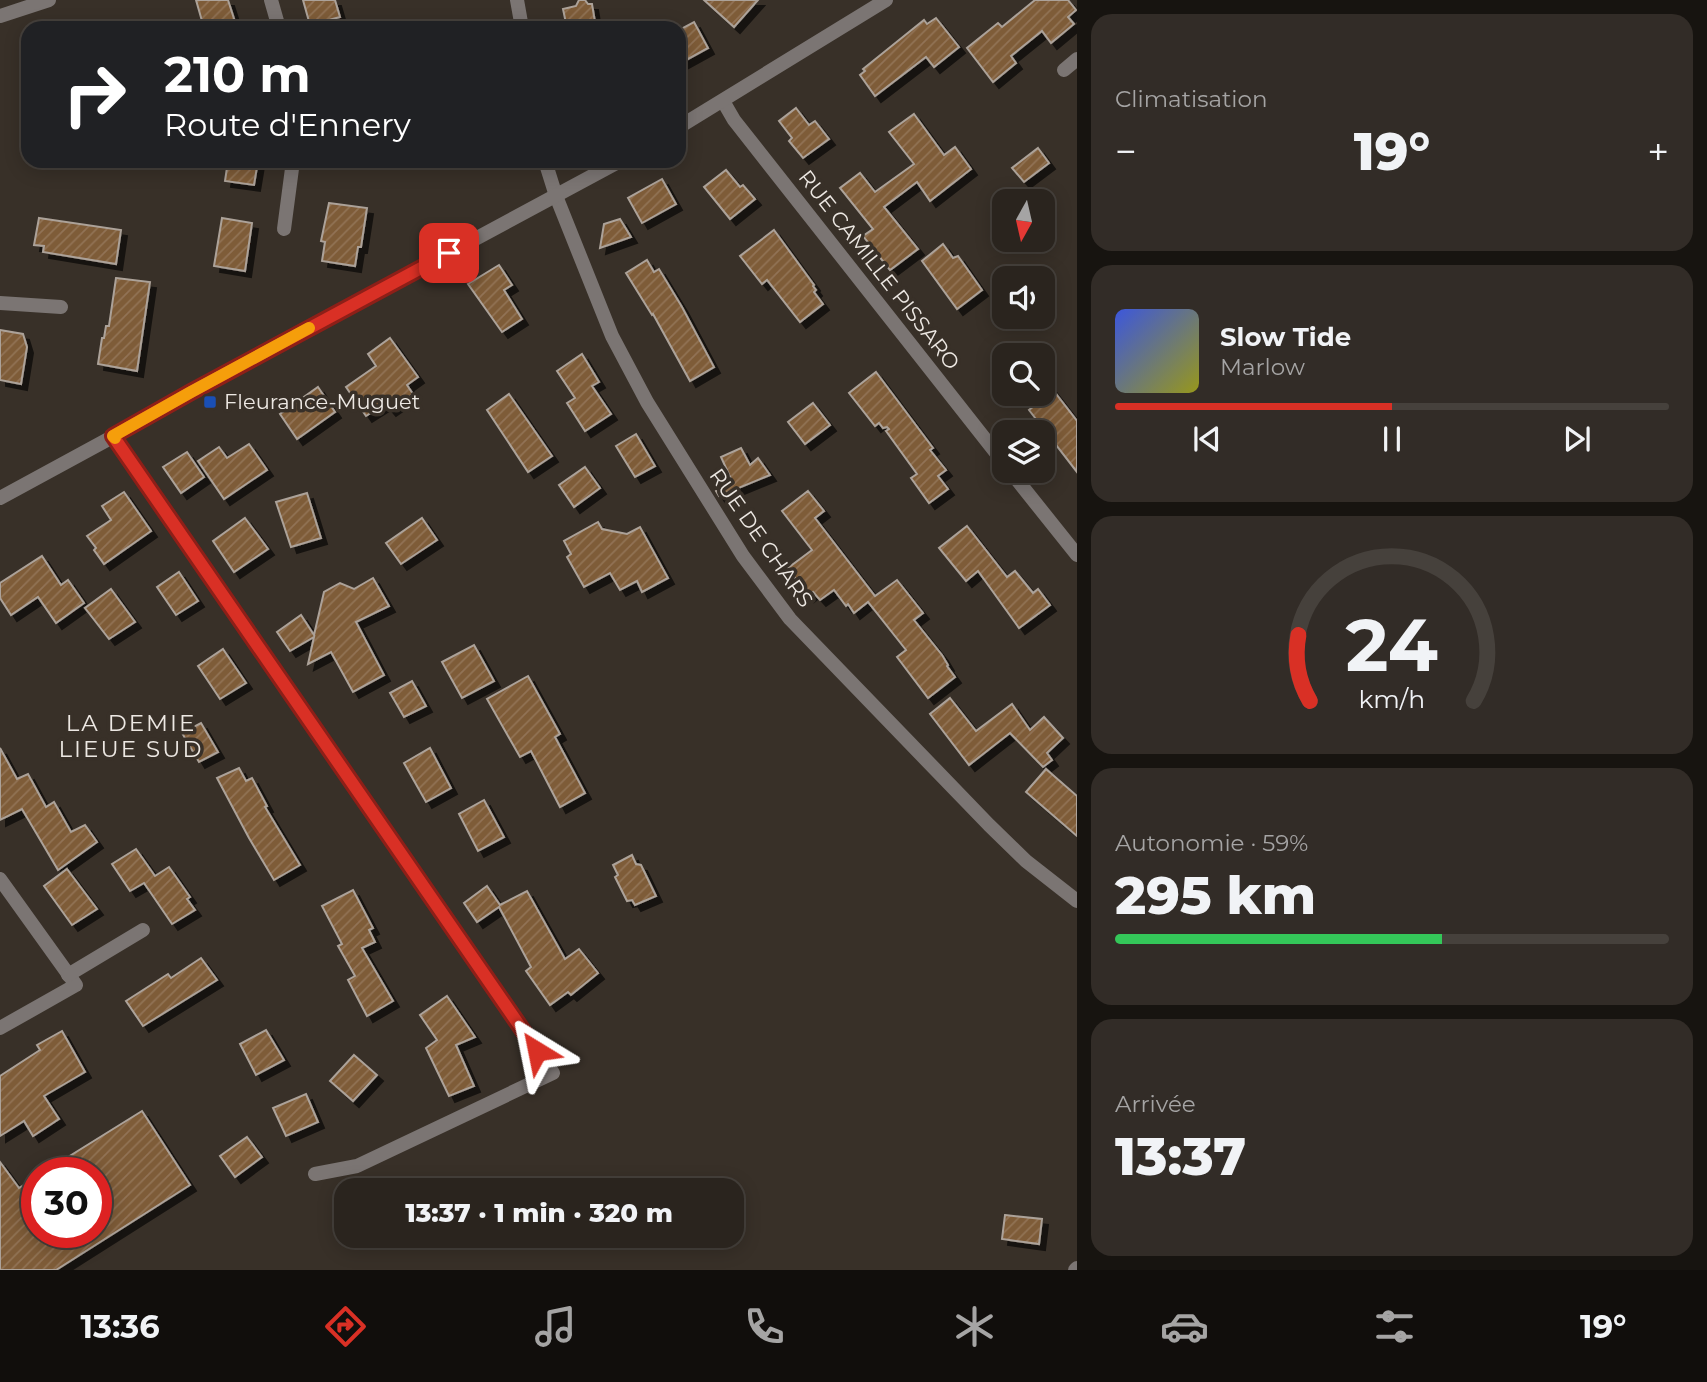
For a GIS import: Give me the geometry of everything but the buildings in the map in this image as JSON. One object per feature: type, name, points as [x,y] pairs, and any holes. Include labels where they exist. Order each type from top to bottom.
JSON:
[{"type":"street","points":[[0,16],[49,0]]},
{"type":"street","points":[[271,0],[277,21]]},
{"type":"street","points":[[517,0],[521,21]]},
{"type":"street","points":[[686,123],[886,0]]},
{"type":"street","points":[[1064,70],[1077,59]]},
{"type":"street","name":"RUE CAMILLE PISSARO","points":[[723,101],[734,120],[992,448]]},
{"type":"street","points":[[284,229],[292,168]]},
{"type":"street","name":"RUE DE CHARS","points":[[546,168],[612,336],[647,402],[743,556],[790,619],[989,825],[1026,862],[1077,901]]},
{"type":"street","points":[[0,498],[607,168]]},
{"type":"street","points":[[0,303],[61,307]]},
{"type":"street","points":[[113,436],[552,1073],[357,1166],[315,1174]]},
{"type":"street","points":[[1020,483],[1077,555]]},
{"type":"street","points":[[0,879],[72,980]]},
{"type":"street","points":[[0,1028],[143,930]]},
{"type":"slow traffic","points":[[115,438],[113,436],[309,328]]},
{"type":"place","name":"Fleurance-Muguet","points":[[210,402]]},
{"type":"district","name":"LA DEMIE LIEUE SUD","points":[[131,736]]},
{"type":"route","points":[[449,253],[113,436],[537,1051]]}]
